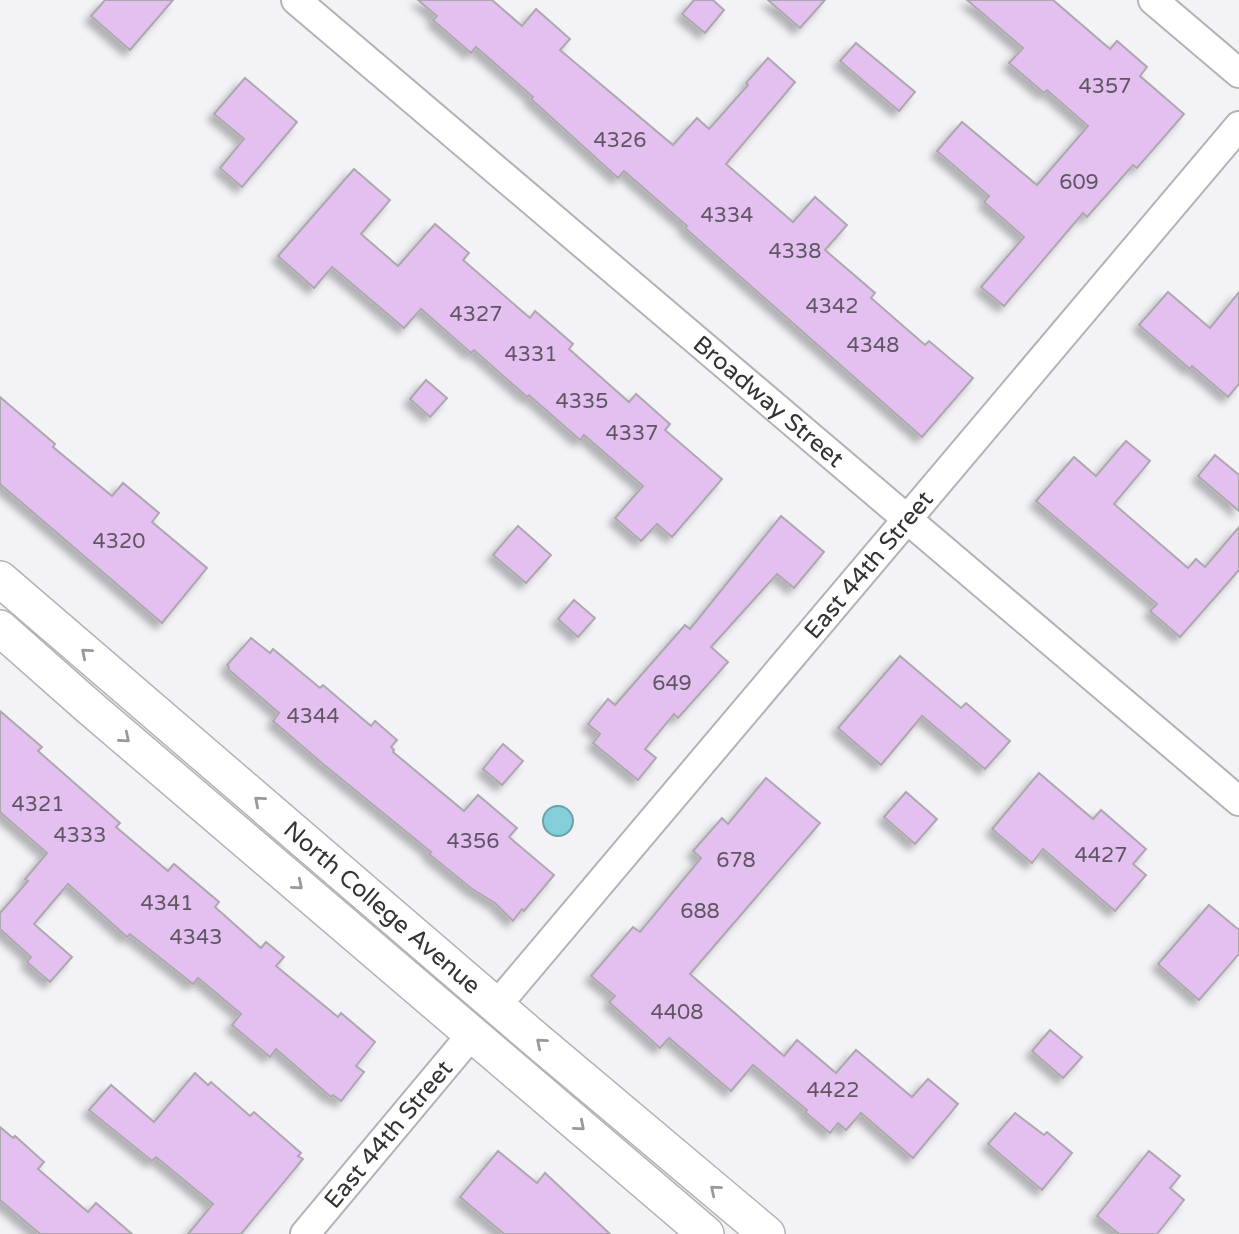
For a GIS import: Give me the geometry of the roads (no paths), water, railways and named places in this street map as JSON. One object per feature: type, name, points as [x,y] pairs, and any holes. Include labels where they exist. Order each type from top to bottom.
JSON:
[{"type":"main road","name":"North College Avenue","points":[[0,579],[767,1234]]},
{"type":"main road","name":"North College Avenue","points":[[0,628],[706,1234]]},
{"type":"street","name":"Broadway Street","points":[[296,0],[1239,801]]},
{"type":"street","points":[[1153,0],[1239,74]]},
{"type":"street","name":"East 44th Street","points":[[497,1005],[1239,126]]},
{"type":"street","name":"East 44th Street","points":[[305,1234],[472,1034]]},
{"type":"water","points":[[558,806],[569,810],[573,821],[569,832],[558,836],[547,832],[543,821],[547,810]]}]
